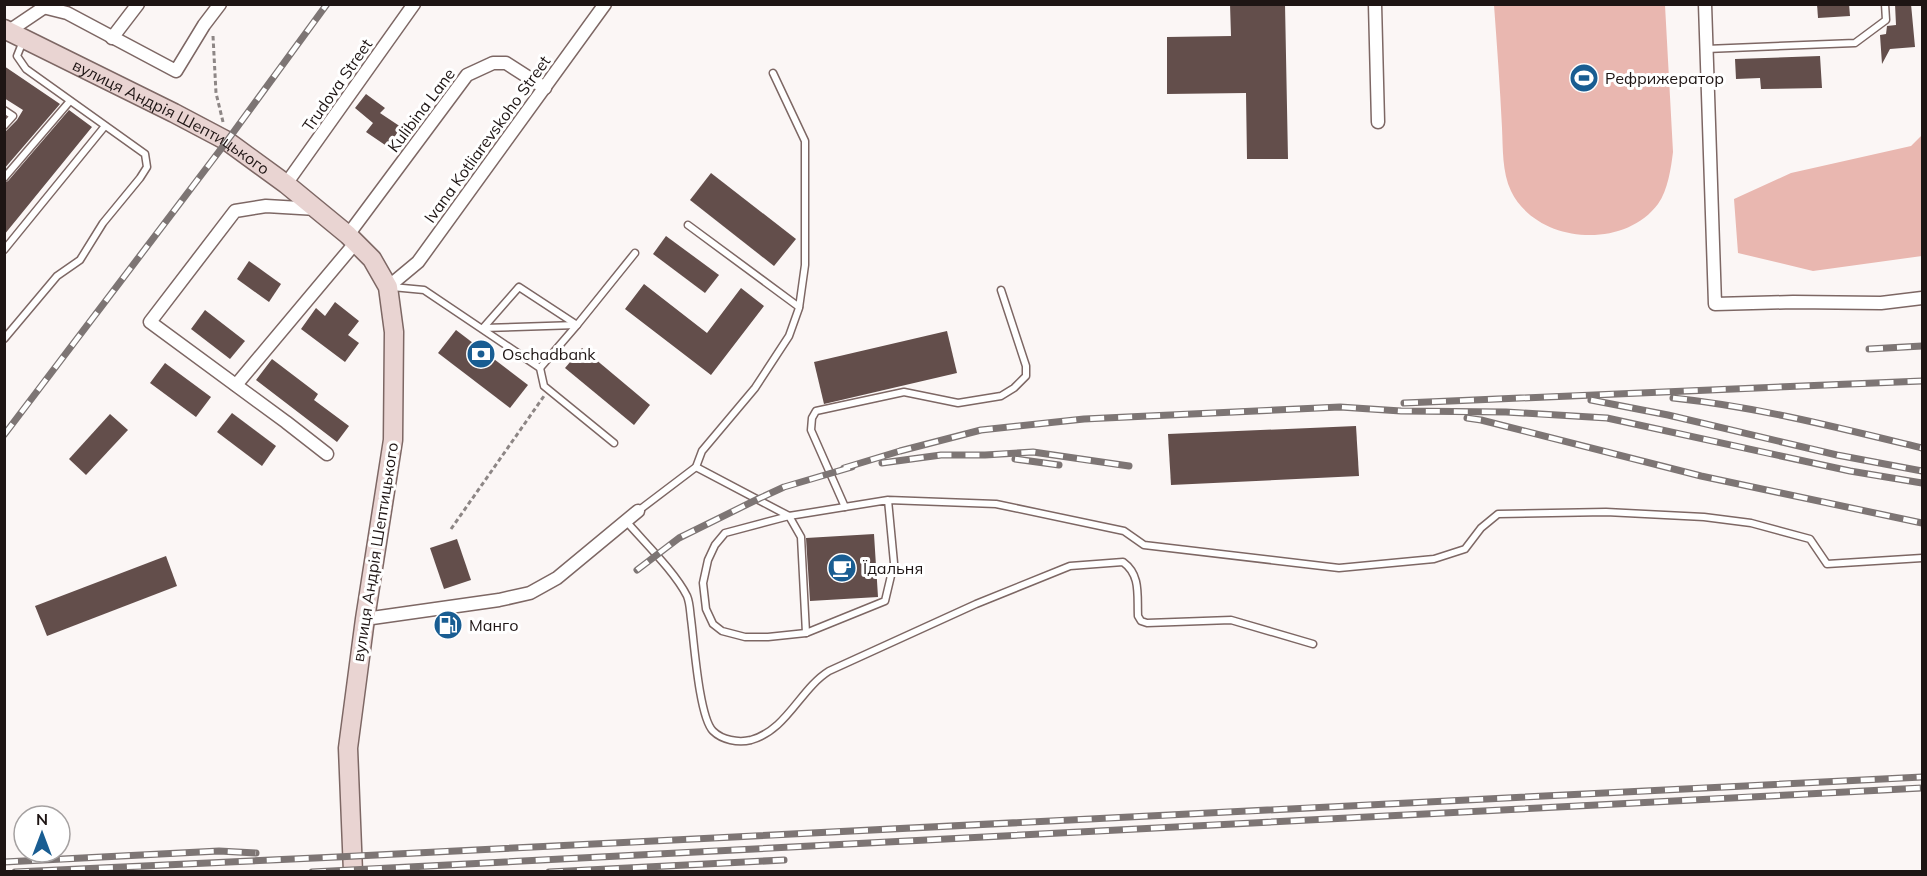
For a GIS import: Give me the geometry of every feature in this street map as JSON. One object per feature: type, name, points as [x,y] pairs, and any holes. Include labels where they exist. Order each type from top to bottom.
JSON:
[{"type":"main road","name":"вулиця Андрія Шептицького","points":[[13,33],[227,141],[286,184],[352,238],[372,259],[388,287],[393,332],[393,440],[365,619],[348,748],[353,872]]},
{"type":"street","points":[[112,38],[138,4]]},
{"type":"street","points":[[13,33],[48,6],[67,13],[176,71],[204,25],[220,4]]},
{"type":"street","name":"Trudova Street","points":[[286,184],[414,4]]},
{"type":"street","name":"Ivana Kotliarevskoho Street","points":[[388,287],[418,262],[605,4]]},
{"type":"street","points":[[1375,4],[1378,122]]},
{"type":"street","points":[[1705,4],[1715,304],[1881,303],[1921,300]]},
{"type":"street","name":"Kulibina Lane","points":[[352,238],[467,75],[493,63],[506,63],[545,88]]},
{"type":"street","points":[[317,209],[266,206],[235,211],[150,322],[327,454]]},
{"type":"street","points":[[236,385],[352,238]]},
{"type":"street","points":[[365,619],[500,600],[530,592],[557,578],[638,510]]},
{"type":"lane","points":[[1706,49],[1855,43],[1886,20],[1885,4]]},
{"type":"lane","points":[[4,339],[57,276],[80,260],[103,223],[147,167],[145,154],[26,69],[17,56],[13,33]]},
{"type":"lane","points":[[638,510],[696,467],[702,451],[755,388],[789,336],[799,307],[805,265],[805,141],[773,73]]},
{"type":"lane","points":[[4,178],[70,101]]},
{"type":"lane","points":[[4,110],[13,116],[4,126]]},
{"type":"lane","points":[[4,250],[105,126]]},
{"type":"lane","points":[[688,225],[799,307]]},
{"type":"lane","points":[[540,368],[635,253]]},
{"type":"lane","points":[[388,287],[424,290],[483,328],[540,368],[544,386],[614,443]]},
{"type":"lane","points":[[483,328],[519,287],[577,325]]},
{"type":"lane","points":[[845,507],[811,430],[812,417],[816,411],[904,392],[958,403],[1001,396],[1014,388],[1026,376],[1026,366],[1001,290]]},
{"type":"lane","points":[[483,328],[577,325]]},
{"type":"lane","points":[[696,467],[789,516],[801,537],[806,633]]},
{"type":"lane","points":[[888,500],[894,563],[885,601],[806,633],[745,637],[722,631],[713,624],[706,609],[703,583],[708,560],[715,545],[725,533],[789,516],[888,500],[996,504],[1124,531],[1144,545],[1339,568],[1434,559],[1465,549],[1481,528],[1498,514],[1606,512],[1704,517],[1751,524],[1810,539],[1827,564],[1923,558]]},
{"type":"lane","points":[[626,521],[667,569],[688,598],[703,711],[711,729],[722,737],[735,741],[752,739],[770,730],[786,717],[816,679],[829,671],[976,603],[1070,566],[1123,562],[1131,568],[1136,580],[1138,616],[1141,621],[1147,623],[1231,620],[1313,644]]},
{"type":"path","points":[[204,25],[213,32],[216,93],[227,141]]},
{"type":"path","points":[[452,529],[548,390]]},
{"type":"shaded area","name":"Рефрижератор","points":[[1494,5],[1665,5],[1673,152],[1667,186],[1658,204],[1643,219],[1624,229],[1603,234],[1581,235],[1559,230],[1540,222],[1523,208],[1511,191],[1504,168]]},
{"type":"shaded area","points":[[1922,135],[1922,256],[1813,271],[1738,253],[1734,199],[1791,173],[1911,146]]},
{"type":"building","points":[[1230,4],[1285,4],[1288,159],[1247,159],[1246,93],[1167,94],[1167,37],[1231,36]]},
{"type":"building","points":[[1817,4],[1849,4],[1850,16],[1818,18]]},
{"type":"building","points":[[1895,4],[1911,4],[1915,47],[1890,49],[1882,64],[1880,35],[1886,34],[1887,26],[1896,25]]},
{"type":"building","points":[[1820,56],[1822,88],[1761,89],[1760,78],[1736,79],[1735,59]]},
{"type":"building","points":[[4,66],[60,104],[4,169],[4,133],[23,110],[4,98]]},
{"type":"building","points":[[366,94],[385,108],[380,113],[401,127],[388,147],[366,132],[373,123],[355,108]]},
{"type":"building","points":[[69,110],[92,127],[4,235],[4,183]]},
{"type":"building","points":[[711,173],[796,239],[774,266],[690,200]]},
{"type":"building","points":[[666,236],[719,275],[705,293],[653,254]]},
{"type":"building","points":[[249,261],[281,284],[269,302],[237,279]]},
{"type":"building","points":[[644,284],[707,333],[741,288],[764,306],[711,375],[625,309]]},
{"type":"building","points":[[335,302],[359,321],[348,335],[359,343],[345,362],[301,329],[316,308],[325,316]]},
{"type":"building","points":[[205,310],[245,341],[230,359],[191,329]]},
{"type":"building","points":[[456,330],[528,385],[510,408],[438,353]]},
{"type":"building","points":[[947,331],[957,373],[824,404],[814,362]]},
{"type":"building","points":[[582,348],[650,405],[634,425],[565,368]]},
{"type":"building","points":[[272,359],[318,394],[314,400],[349,426],[337,442],[256,380]]},
{"type":"building","points":[[165,363],[211,397],[196,417],[150,383]]},
{"type":"building","points":[[232,413],[276,446],[262,466],[217,432]]},
{"type":"building","points":[[110,414],[128,430],[86,475],[69,459]]},
{"type":"building","points":[[1356,426],[1359,476],[1171,485],[1168,434]]},
{"type":"building","name":"Їдальня","points":[[874,534],[878,597],[810,601],[806,538]]},
{"type":"building","points":[[457,539],[471,580],[444,589],[430,548]]},
{"type":"building","points":[[166,556],[177,586],[47,636],[35,606]]},
{"type":"railway","points":[[4,435],[227,141],[327,4]]},
{"type":"railway","points":[[1869,349],[1922,346]]},
{"type":"railway","points":[[1404,403],[1922,381]]},
{"type":"railway","points":[[1673,398],[1768,413],[1922,448]]},
{"type":"railway","points":[[1591,400],[1668,415],[1837,455],[1922,471]]},
{"type":"railway","points":[[844,468],[981,430],[1084,419],[1340,407],[1401,411],[1506,412],[1607,418],[1850,471],[1922,483]]},
{"type":"railway","points":[[1467,418],[1701,476],[1922,523]]},
{"type":"railway","points":[[882,463],[941,455],[1033,452],[1129,466]]},
{"type":"railway","points":[[1015,459],[1059,465]]},
{"type":"railway","points":[[637,570],[679,538],[758,499],[784,487],[852,467]]},
{"type":"railway","points":[[15,872],[1922,777]]},
{"type":"railway","points":[[312,872],[1922,788]]},
{"type":"railway","points":[[4,862],[219,851],[256,853]]},
{"type":"railway","points":[[549,872],[784,860]]},
{"type":"place","name":"Рефрижератор","points":[[1584,78]]},
{"type":"place","name":"Oschadbank","points":[[481,354]]},
{"type":"place","name":"Їдальня","points":[[842,568]]},
{"type":"place","name":"Манго","points":[[448,625]]}]
